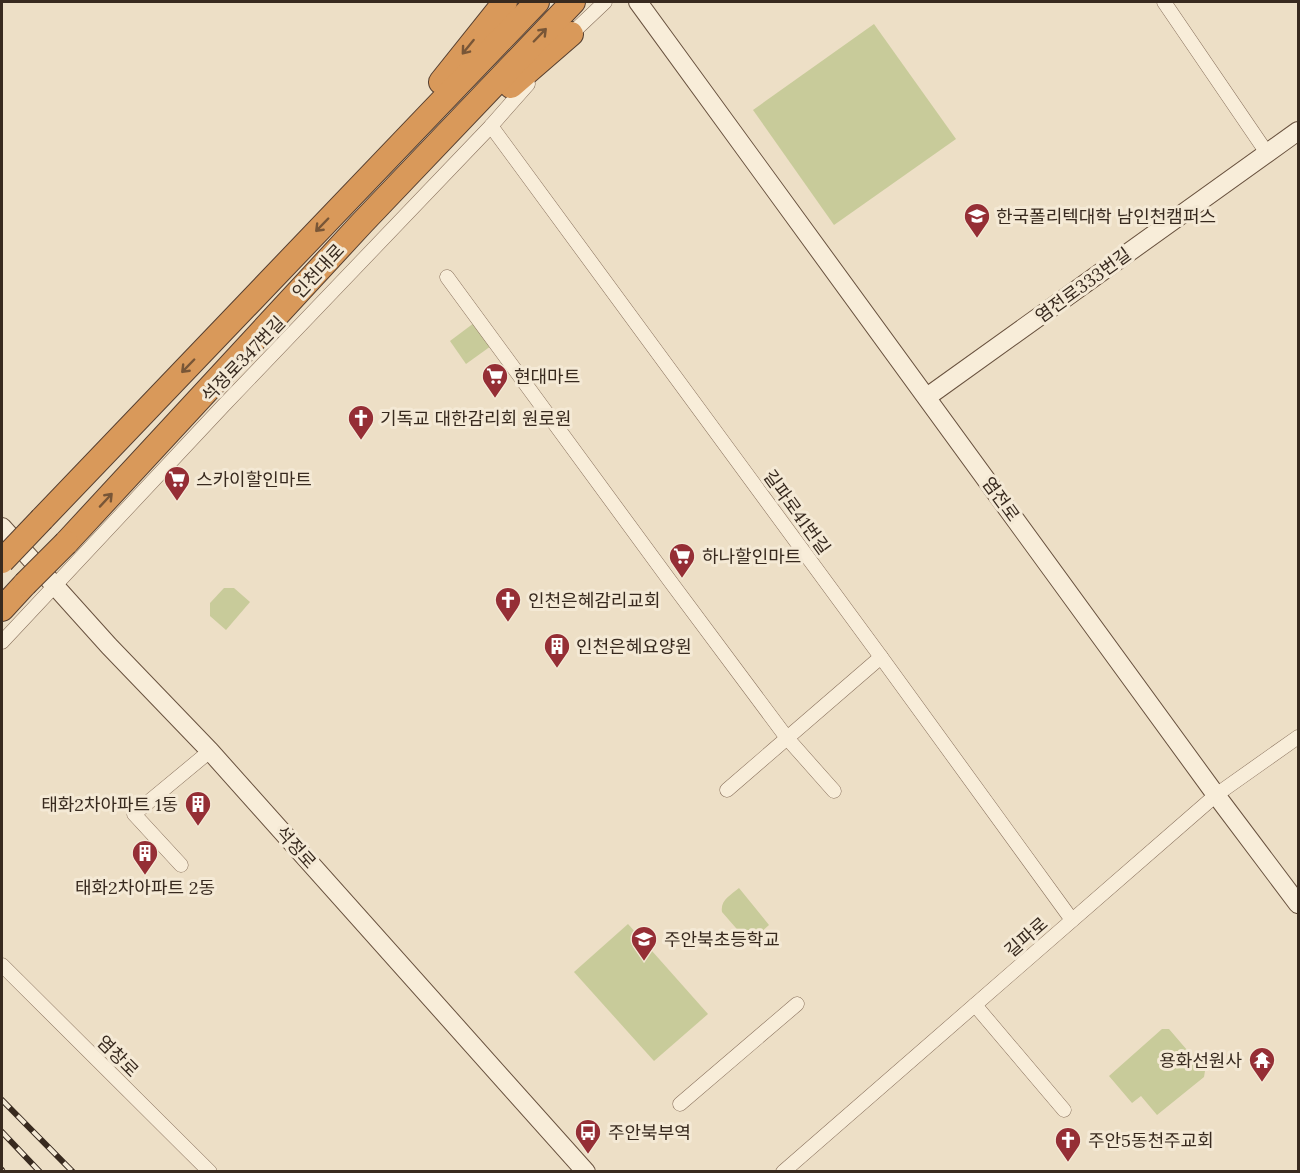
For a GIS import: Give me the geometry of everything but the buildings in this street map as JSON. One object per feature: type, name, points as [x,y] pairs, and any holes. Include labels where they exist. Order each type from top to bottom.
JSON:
[{"type":"highway","points":[[344,202],[505,2]]},
{"type":"highway","name":"인천대로","points":[[2,561],[537,2]]},
{"type":"highway","name":"인천대로","points":[[2,609],[362,223],[573,2]]},
{"type":"highway","points":[[362,223],[429,169],[519,79],[571,34]]},
{"type":"street","name":"석정로347번길","points":[[2,642],[223,406],[491,126],[571,34],[605,2]]},
{"type":"street","name":"염전로","points":[[638,2],[1216,795],[1299,904]]},
{"type":"street","points":[[1164,2],[1267,153]]},
{"type":"street","name":"길파로41번길","points":[[491,126],[1072,920]]},
{"type":"street","name":"염전로333번길","points":[[927,397],[1299,131]]},
{"type":"street","points":[[447,277],[787,738],[834,791]]},
{"type":"street","name":"석정로","points":[[2,527],[109,646],[210,751],[586,1172]]},
{"type":"street","points":[[727,790],[881,657]]},
{"type":"street","name":"길파로","points":[[783,1172],[1216,795],[1299,737]]},
{"type":"street","points":[[181,865],[134,814],[210,751]]},
{"type":"street","name":"염창로","points":[[2,965],[210,1172]]},
{"type":"street","points":[[680,1104],[797,1004]]},
{"type":"street","points":[[975,1005],[1064,1110]]},
{"type":"green space","points":[[874,24],[956,139],[834,225],[753,110]]},
{"type":"green space","points":[[474,323],[491,346],[466,364],[450,341]]},
{"type":"green space","points":[[224,588],[234,588],[250,602],[226,630],[210,616],[210,603]]},
{"type":"green space","points":[[739,888],[769,925],[749,943],[722,912],[724,901]]},
{"type":"green space","points":[[628,924],[708,1014],[654,1061],[574,972]]},
{"type":"green space","points":[[1162,1029],[1169,1029],[1205,1071],[1204,1077],[1157,1115],[1141,1096],[1132,1103],[1109,1076]]},
{"type":"railway","points":[[2,1100],[73,1172]]},
{"type":"railway","points":[[2,1132],[40,1172]]},
{"type":"place","name":"한국폴리텍대학 남인천캠퍼스","points":[[977,239]]},
{"type":"place","name":"현대마트","points":[[495,399]]},
{"type":"place","name":"기독교 대한감리회 원로원","points":[[361,441]]},
{"type":"place","name":"스카이할인마트","points":[[177,502]]},
{"type":"place","name":"하나할인마트","points":[[682,579]]},
{"type":"place","name":"인천은혜감리교회","points":[[508,623]]},
{"type":"place","name":"인천은혜요양원","points":[[557,669]]},
{"type":"place","name":"태화2차아파트 1동","points":[[198,827]]},
{"type":"place","name":"태화2차아파트 2동","points":[[145,876]]},
{"type":"place","name":"주안북초등학교","points":[[644,962]]},
{"type":"place","name":"용화선원사","points":[[1262,1083]]},
{"type":"place","name":"주안북부역","points":[[588,1155]]},
{"type":"place","name":"주안5동천주교회","points":[[1068,1163]]}]
